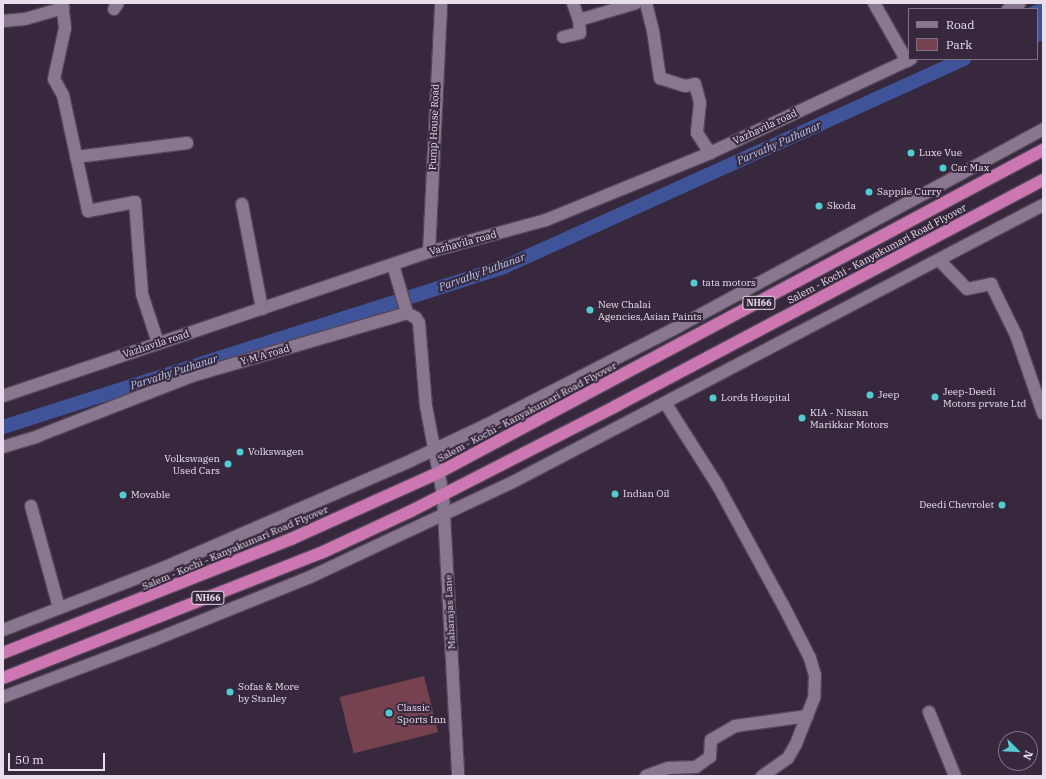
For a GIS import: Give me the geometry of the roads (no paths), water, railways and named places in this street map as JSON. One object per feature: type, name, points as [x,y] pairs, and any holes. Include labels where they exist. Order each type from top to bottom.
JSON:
[{"type":"highway","name":"Salem - Kochi - Kanyakumari Road Flyover","points":[[3,653],[291,539],[438,473],[1043,150]]},
{"type":"highway","name":"Salem - Kochi - Kanyakumari Road Flyover","points":[[3,678],[321,553],[443,495],[1043,180]]},
{"type":"street","name":"Pump House Road","points":[[429,252],[441,3]]},
{"type":"street","points":[[563,37],[580,33],[579,20],[573,3]]},
{"type":"street","points":[[579,20],[636,3]]},
{"type":"street","points":[[646,3],[653,31],[660,78],[685,86],[695,84],[700,103],[697,134],[710,153]]},
{"type":"street","points":[[874,3],[908,58]]},
{"type":"street","points":[[1010,8],[1020,3]]},
{"type":"street","points":[[3,21],[25,19],[62,6],[65,28],[54,78],[63,95],[88,211],[134,202],[142,294],[158,343]]},
{"type":"street","name":"Vazhavila road","points":[[3,396],[429,252],[546,220],[710,153],[909,60]]},
{"type":"street","points":[[3,630],[163,568],[433,449],[672,330],[1043,129]]},
{"type":"street","points":[[76,157],[187,143]]},
{"type":"street","points":[[242,204],[262,309]]},
{"type":"street","points":[[3,697],[154,640],[288,586],[444,512],[511,483],[666,404],[848,305],[939,260],[1043,205]]},
{"type":"street","points":[[939,260],[967,289],[991,284],[1016,335],[1043,413]]},
{"type":"street","name":"Maharajas Lane","points":[[393,265],[412,316],[419,323],[426,406],[443,495],[458,776]]},
{"type":"street","name":"Y M A road","points":[[3,447],[38,436],[192,376],[412,316]]},
{"type":"street","points":[[666,404],[718,486],[810,658],[815,676],[814,698],[808,716],[788,758],[762,776]]},
{"type":"street","points":[[31,506],[59,608]]},
{"type":"street","points":[[929,712],[955,776]]},
{"type":"street","points":[[646,776],[668,768],[696,767],[710,757],[711,740],[735,726],[808,716]]},
{"type":"water","points":[[1039,3],[1043,3],[1043,40],[1038,42],[1038,8],[1028,8]]},
{"type":"waterway","name":"Parvathy Puthanar","points":[[3,427],[504,267],[962,60]]},
{"type":"place","name":"Luxe Vue","points":[[911,153]]},
{"type":"place","name":"Car Max","points":[[943,168]]},
{"type":"place","name":"Sappile Curry","points":[[869,192]]},
{"type":"place","name":"Skoda","points":[[819,206]]},
{"type":"place","name":"tata motors","points":[[694,283]]},
{"type":"place","name":"New Chalai Agencies,Asian Paints","points":[[590,310]]},
{"type":"place","name":"Jeep","points":[[870,395]]},
{"type":"place","name":"Jeep-Deedi Motors prvate Ltd","points":[[935,397]]},
{"type":"place","name":"Lords Hospital","points":[[713,398]]},
{"type":"place","name":"KIA - Nissan Marikkar Motors","points":[[802,418]]},
{"type":"place","name":"Volkswagen","points":[[240,452]]},
{"type":"place","name":"Volkswagen Used Cars","points":[[228,464]]},
{"type":"place","name":"Indian Oil","points":[[615,494]]},
{"type":"place","name":"Movable","points":[[123,495]]},
{"type":"place","name":"Deedi Chevrolet","points":[[1002,505]]},
{"type":"place","name":"Sofas & More by Stanley","points":[[230,692]]},
{"type":"place","name":"Classic Sports Inn","points":[[389,713]]}]
